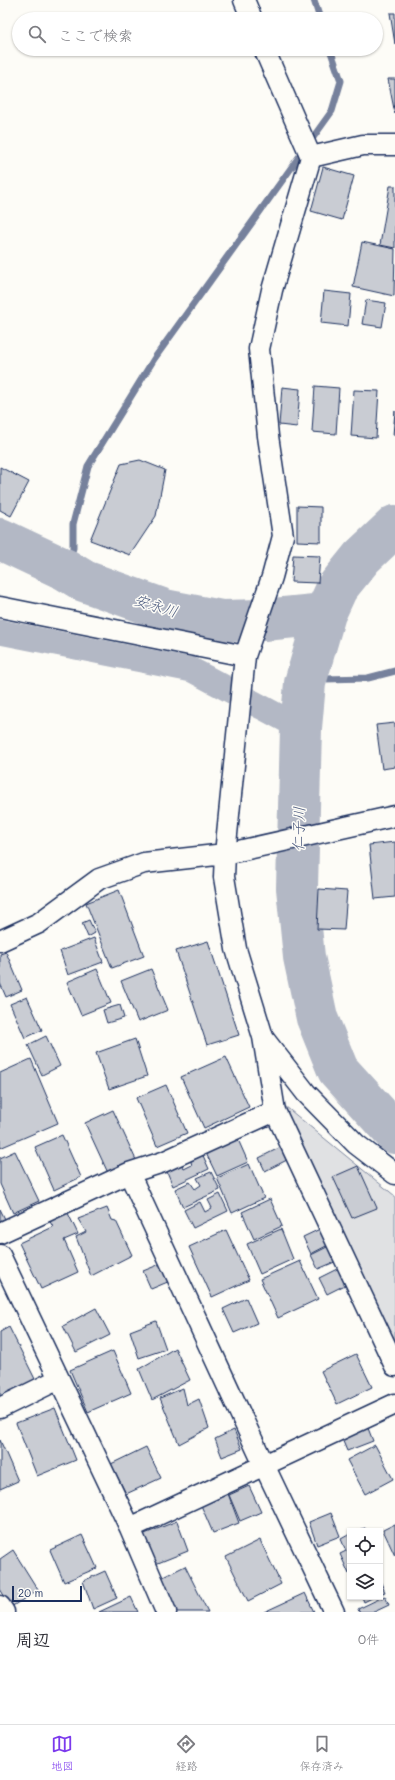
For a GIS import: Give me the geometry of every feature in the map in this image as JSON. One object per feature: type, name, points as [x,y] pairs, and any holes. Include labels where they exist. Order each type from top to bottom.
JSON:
[{"type":"street","points":[[244,0],[249,12]]},
{"type":"street","points":[[267,56],[311,157],[272,290],[259,349],[268,436],[283,536],[272,577],[245,656],[224,877],[236,949],[263,1037],[275,1111],[395,1366]]},
{"type":"street","points":[[311,157],[363,145],[395,145]]},
{"type":"street","points":[[0,607],[245,656]]},
{"type":"street","points":[[0,941],[39,923],[98,879],[144,863],[225,854],[389,818]]},
{"type":"street","points":[[263,1037],[306,1093],[356,1144],[395,1174]]},
{"type":"street","points":[[0,1233],[129,1173],[163,1162],[275,1111]]},
{"type":"street","points":[[129,1173],[264,1465],[334,1612]]},
{"type":"street","points":[[0,1255],[130,1528],[166,1612]]},
{"type":"street","points":[[0,1408],[59,1379]]},
{"type":"street","points":[[130,1528],[395,1404]]},
{"type":"street","points":[[0,1606],[4,1612]]},
{"type":"shaded area","points":[[280,1102],[395,1196],[395,1352]]},
{"type":"building","points":[[390,13],[395,13],[395,44]]},
{"type":"building","points":[[388,79],[395,79],[395,114]]},
{"type":"building","points":[[323,167],[354,176],[342,220],[311,211]]},
{"type":"building","points":[[390,186],[395,186],[395,248],[380,245]]},
{"type":"building","points":[[362,242],[395,249],[394,296],[353,287]]},
{"type":"building","points":[[324,291],[351,294],[348,326],[321,323]]},
{"type":"building","points":[[366,300],[386,303],[382,327],[362,324]]},
{"type":"building","points":[[315,386],[339,388],[336,434],[312,432]]},
{"type":"building","points":[[282,387],[300,389],[297,427],[279,425]]},
{"type":"building","points":[[354,390],[379,391],[376,438],[351,436]]},
{"type":"building","points":[[395,411],[395,435],[393,435]]},
{"type":"building","points":[[140,460],[165,470],[156,516],[130,555],[90,540],[121,464]]},
{"type":"building","points":[[0,467],[29,482],[11,516],[0,510]]},
{"type":"building","points":[[297,506],[321,507],[321,542],[297,541]]},
{"type":"building","points":[[293,555],[320,556],[318,583],[291,582]]},
{"type":"building","points":[[395,723],[395,767],[382,769],[376,725]]},
{"type":"building","points":[[395,842],[395,897],[375,899],[369,845]]},
{"type":"building","points":[[319,889],[347,891],[344,930],[317,929]]},
{"type":"building","points":[[119,890],[144,956],[112,968],[86,903]]},
{"type":"building","points":[[89,920],[95,933],[88,937],[82,923]]},
{"type":"building","points":[[94,938],[103,962],[68,975],[60,951]]},
{"type":"building","points":[[208,941],[239,1035],[207,1045],[176,951]]},
{"type":"building","points":[[6,952],[22,990],[6,997],[0,983],[0,954]]},
{"type":"building","points":[[97,969],[111,1003],[81,1015],[67,982]]},
{"type":"building","points":[[151,969],[168,1010],[138,1022],[121,981]]},
{"type":"building","points":[[27,997],[42,1030],[25,1038],[10,1004]]},
{"type":"building","points":[[120,1005],[124,1018],[107,1023],[103,1010]]},
{"type":"building","points":[[46,1036],[60,1066],[42,1075],[28,1045]]},
{"type":"building","points":[[135,1039],[147,1076],[109,1089],[96,1053]]},
{"type":"building","points":[[226,1057],[249,1107],[204,1128],[181,1077]]},
{"type":"building","points":[[31,1059],[58,1123],[0,1148],[0,1073]]},
{"type":"building","points":[[166,1085],[187,1133],[157,1146],[136,1098]]},
{"type":"building","points":[[113,1110],[136,1160],[108,1173],[85,1123]]},
{"type":"building","points":[[62,1135],[81,1177],[54,1190],[35,1147]]},
{"type":"building","points":[[236,1135],[248,1162],[217,1176],[204,1149]]},
{"type":"building","points":[[283,1146],[289,1159],[265,1171],[259,1158]]},
{"type":"building","points":[[15,1151],[39,1201],[13,1213],[0,1184],[0,1158]]},
{"type":"building","points":[[201,1151],[209,1169],[173,1186],[165,1167],[180,1160],[184,1169],[192,1165],[189,1156]]},
{"type":"building","points":[[249,1164],[264,1198],[232,1213],[217,1178]]},
{"type":"building","points":[[358,1166],[377,1208],[352,1218],[333,1177]]},
{"type":"building","points":[[211,1172],[220,1190],[183,1207],[175,1189],[190,1182],[195,1189],[201,1185],[197,1178]]},
{"type":"building","points":[[220,1194],[228,1211],[193,1228],[184,1210],[200,1202],[205,1212],[212,1208],[208,1200]]},
{"type":"building","points":[[270,1199],[282,1226],[254,1239],[242,1212]]},
{"type":"building","points":[[107,1208],[112,1220],[116,1221],[132,1255],[91,1276],[76,1237],[86,1232],[78,1219]]},
{"type":"building","points":[[0,1209],[5,1219],[0,1221]]},
{"type":"building","points":[[66,1209],[78,1234],[64,1240],[78,1272],[41,1289],[19,1243],[53,1227],[48,1218]]},
{"type":"building","points":[[322,1228],[330,1244],[311,1254],[303,1237]]},
{"type":"building","points":[[281,1229],[293,1259],[260,1274],[247,1244]]},
{"type":"building","points":[[226,1230],[249,1280],[212,1297],[189,1247]]},
{"type":"building","points":[[331,1245],[337,1261],[318,1269],[311,1255]]},
{"type":"building","points":[[300,1261],[318,1299],[278,1318],[260,1279]]},
{"type":"building","points":[[163,1263],[170,1281],[151,1289],[143,1271]]},
{"type":"building","points":[[339,1268],[347,1284],[327,1294],[319,1278]]},
{"type":"building","points":[[246,1298],[257,1323],[234,1333],[223,1309]]},
{"type":"building","points":[[96,1308],[110,1335],[76,1352],[63,1326]]},
{"type":"building","points":[[156,1321],[166,1349],[139,1358],[130,1331]]},
{"type":"building","points":[[9,1327],[36,1381],[0,1400],[0,1332]]},
{"type":"building","points":[[175,1348],[190,1380],[152,1400],[139,1369]]},
{"type":"building","points":[[113,1351],[131,1393],[88,1412],[70,1370]]},
{"type":"building","points":[[356,1354],[372,1387],[337,1404],[321,1371]]},
{"type":"building","points":[[183,1388],[187,1405],[199,1399],[209,1428],[179,1444],[160,1398]]},
{"type":"building","points":[[55,1408],[76,1460],[37,1476],[16,1423]]},
{"type":"building","points":[[366,1423],[373,1441],[347,1451],[340,1434]]},
{"type":"building","points":[[234,1430],[242,1449],[222,1457],[215,1439]]},
{"type":"building","points":[[0,1440],[18,1481],[0,1489]]},
{"type":"building","points":[[375,1445],[393,1479],[365,1494],[347,1460]]},
{"type":"building","points":[[146,1447],[161,1478],[126,1494],[111,1464]]},
{"type":"building","points":[[249,1486],[261,1512],[240,1521],[229,1495]]},
{"type":"building","points":[[227,1491],[239,1523],[213,1533],[200,1503]]},
{"type":"building","points":[[331,1513],[340,1536],[317,1545],[309,1522]]},
{"type":"building","points":[[177,1521],[188,1551],[153,1565],[142,1535]]},
{"type":"building","points":[[395,1524],[395,1556],[383,1530]]},
{"type":"building","points":[[82,1535],[97,1568],[64,1582],[50,1550]]},
{"type":"building","points":[[347,1536],[347,1570],[340,1554],[346,1551],[341,1539]]},
{"type":"building","points":[[260,1540],[281,1584],[248,1601],[226,1557]]},
{"type":"building","points":[[13,1550],[38,1590],[11,1607],[0,1589],[0,1559]]},
{"type":"building","points":[[185,1566],[208,1612],[176,1612],[159,1579]]},
{"type":"building","points":[[105,1571],[117,1598],[93,1609],[83,1581]]},
{"type":"building","points":[[305,1593],[314,1612],[264,1612]]},
{"type":"building","points":[[385,1596],[389,1605],[374,1612],[359,1612],[358,1609],[377,1600],[383,1600],[383,1597]]},
{"type":"building","points":[[131,1597],[138,1612],[99,1612]]},
{"type":"waterway","points":[[314,0],[318,12]]},
{"type":"waterway","points":[[66,570],[73,548],[73,524],[88,466],[154,359],[332,111],[341,81],[332,56]]},
{"type":"waterway","name":"仁子川","points":[[395,526],[362,557],[337,588],[325,614],[305,683],[301,728],[297,888],[304,957],[317,1018],[338,1070],[395,1133]]},
{"type":"waterway","name":"安永川","points":[[0,539],[66,570],[84,581],[165,610],[222,621],[264,620],[325,614]]},
{"type":"waterway","points":[[0,632],[192,670],[301,728]]},
{"type":"waterway","points":[[305,683],[325,679],[368,678],[395,671]]}]
